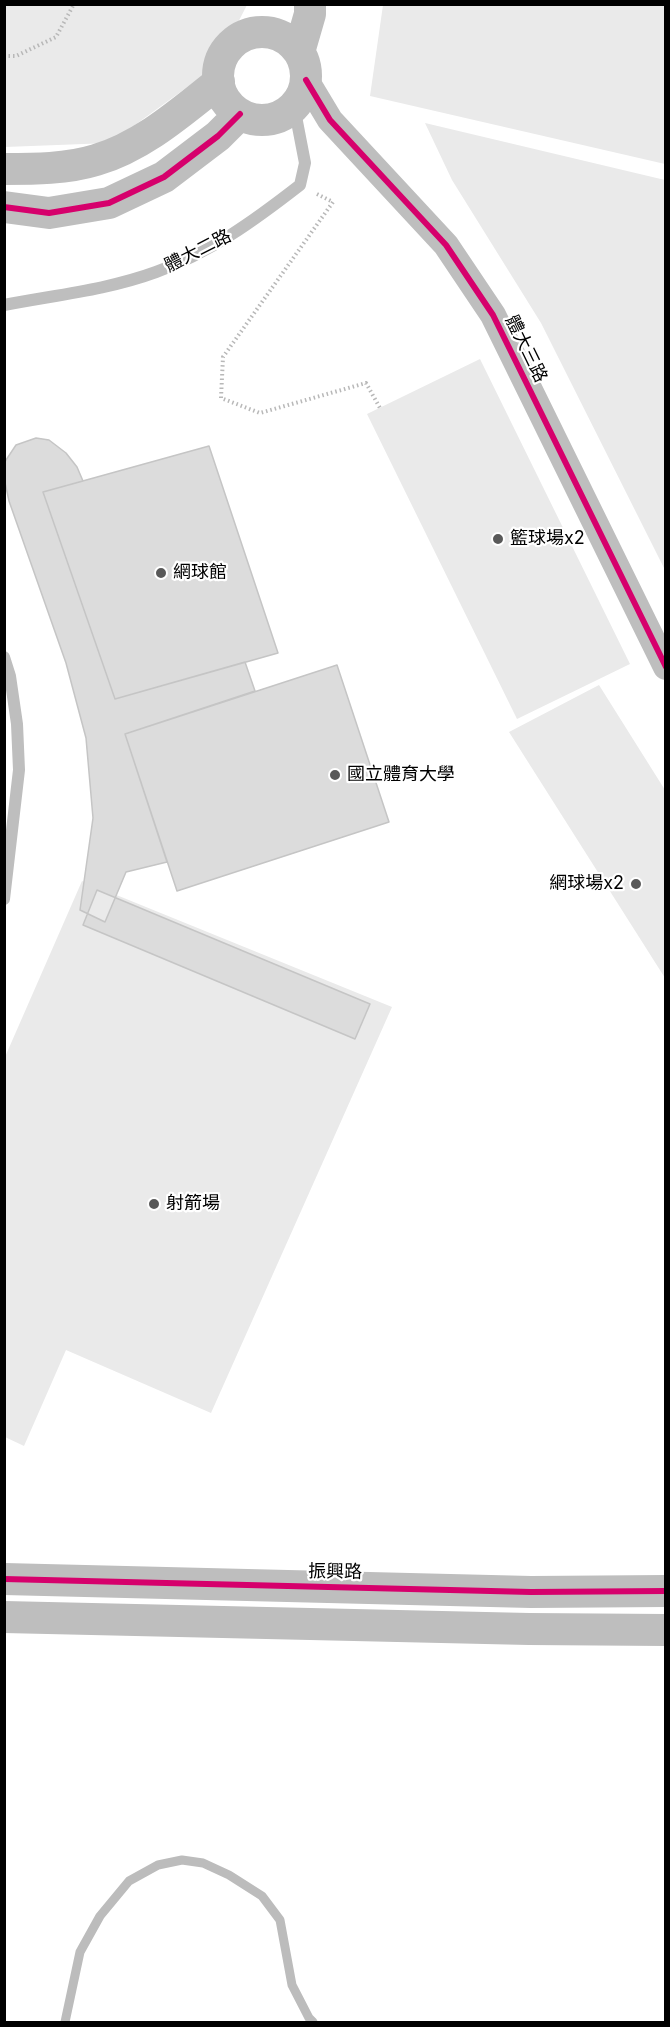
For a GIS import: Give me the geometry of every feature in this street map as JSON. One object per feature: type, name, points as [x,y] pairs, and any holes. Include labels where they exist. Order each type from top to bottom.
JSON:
[{"type":"street","points":[[300,79],[289,41],[276,34],[265,18],[235,41],[225,52],[220,64],[219,82],[222,92],[230,105],[240,114],[268,119],[282,115],[300,79],[310,4]]},
{"type":"street","name":"體大三路","points":[[300,79],[330,120],[447,245],[493,315],[666,667]]},
{"type":"street","points":[[4,169],[43,169],[95,161],[136,144],[219,82]]},
{"type":"street","points":[[4,207],[49,213],[109,203],[164,177],[218,136],[240,114]]},
{"type":"street","name":"振興路","points":[[4,1578],[531,1592],[666,1591]]},
{"type":"street","points":[[4,1617],[666,1630]]},
{"type":"lane","points":[[300,79],[305,163],[300,185]]},
{"type":"lane","name":"體大二路","points":[[4,305],[83,291],[157,272],[203,252],[231,236],[300,185]]},
{"type":"lane","points":[[4,657],[10,676],[17,724],[19,770],[4,899]]},
{"type":"path","points":[[4,56],[16,56],[56,37],[74,4]]},
{"type":"path","points":[[300,185],[333,202],[224,357],[221,398],[260,413],[366,383],[380,408]]},
{"type":"shaded area","points":[[4,5],[247,5],[215,67],[110,143],[5,147]]},
{"type":"shaded area","points":[[383,5],[665,5],[665,164],[370,96]]},
{"type":"shaded area","points":[[425,123],[665,180],[665,570],[541,323],[452,180]]},
{"type":"shaded area","name":"籃球場x2","points":[[480,359],[630,664],[517,719],[367,414]]},
{"type":"shaded area","name":"網球場x2","points":[[599,685],[665,790],[665,978],[509,732]]},
{"type":"shaded area","name":"射箭場","points":[[82,881],[392,1007],[211,1413],[66,1350],[24,1446],[5,1437],[5,1057]]},
{"type":"building","points":[[36,438],[49,440],[66,453],[77,467],[83,481],[43,492],[115,699],[245,662],[255,691],[125,734],[167,862],[126,872],[105,922],[80,910],[93,818],[86,738],[66,663],[9,501],[4,478],[4,463],[16,445]]},
{"type":"building","name":"網球館","points":[[209,446],[278,653],[115,699],[43,492]]},
{"type":"building","points":[[337,665],[389,822],[177,891],[125,734]]},
{"type":"building","points":[[97,890],[370,1004],[355,1039],[83,925]]},
{"type":"waterway","points":[[65,2022],[80,1952],[100,1916],[129,1881],[158,1865],[182,1860],[203,1863],[229,1875],[262,1896],[280,1920],[292,1985],[313,2022]]},
{"type":"cycle path","points":[[306,80],[330,120],[446,245],[493,315],[666,667]]},
{"type":"cycle path","points":[[4,207],[49,213],[109,203],[164,177],[218,136],[240,114]]},
{"type":"cycle path","points":[[4,1579],[531,1592],[666,1591]]},
{"type":"place","name":"籃球場x2","points":[[498,539]]},
{"type":"place","name":"網球館","points":[[161,573]]},
{"type":"place","name":"國立體育大學","points":[[335,775]]},
{"type":"place","name":"網球場x2","points":[[636,884]]},
{"type":"place","name":"射箭場","points":[[154,1204]]}]
